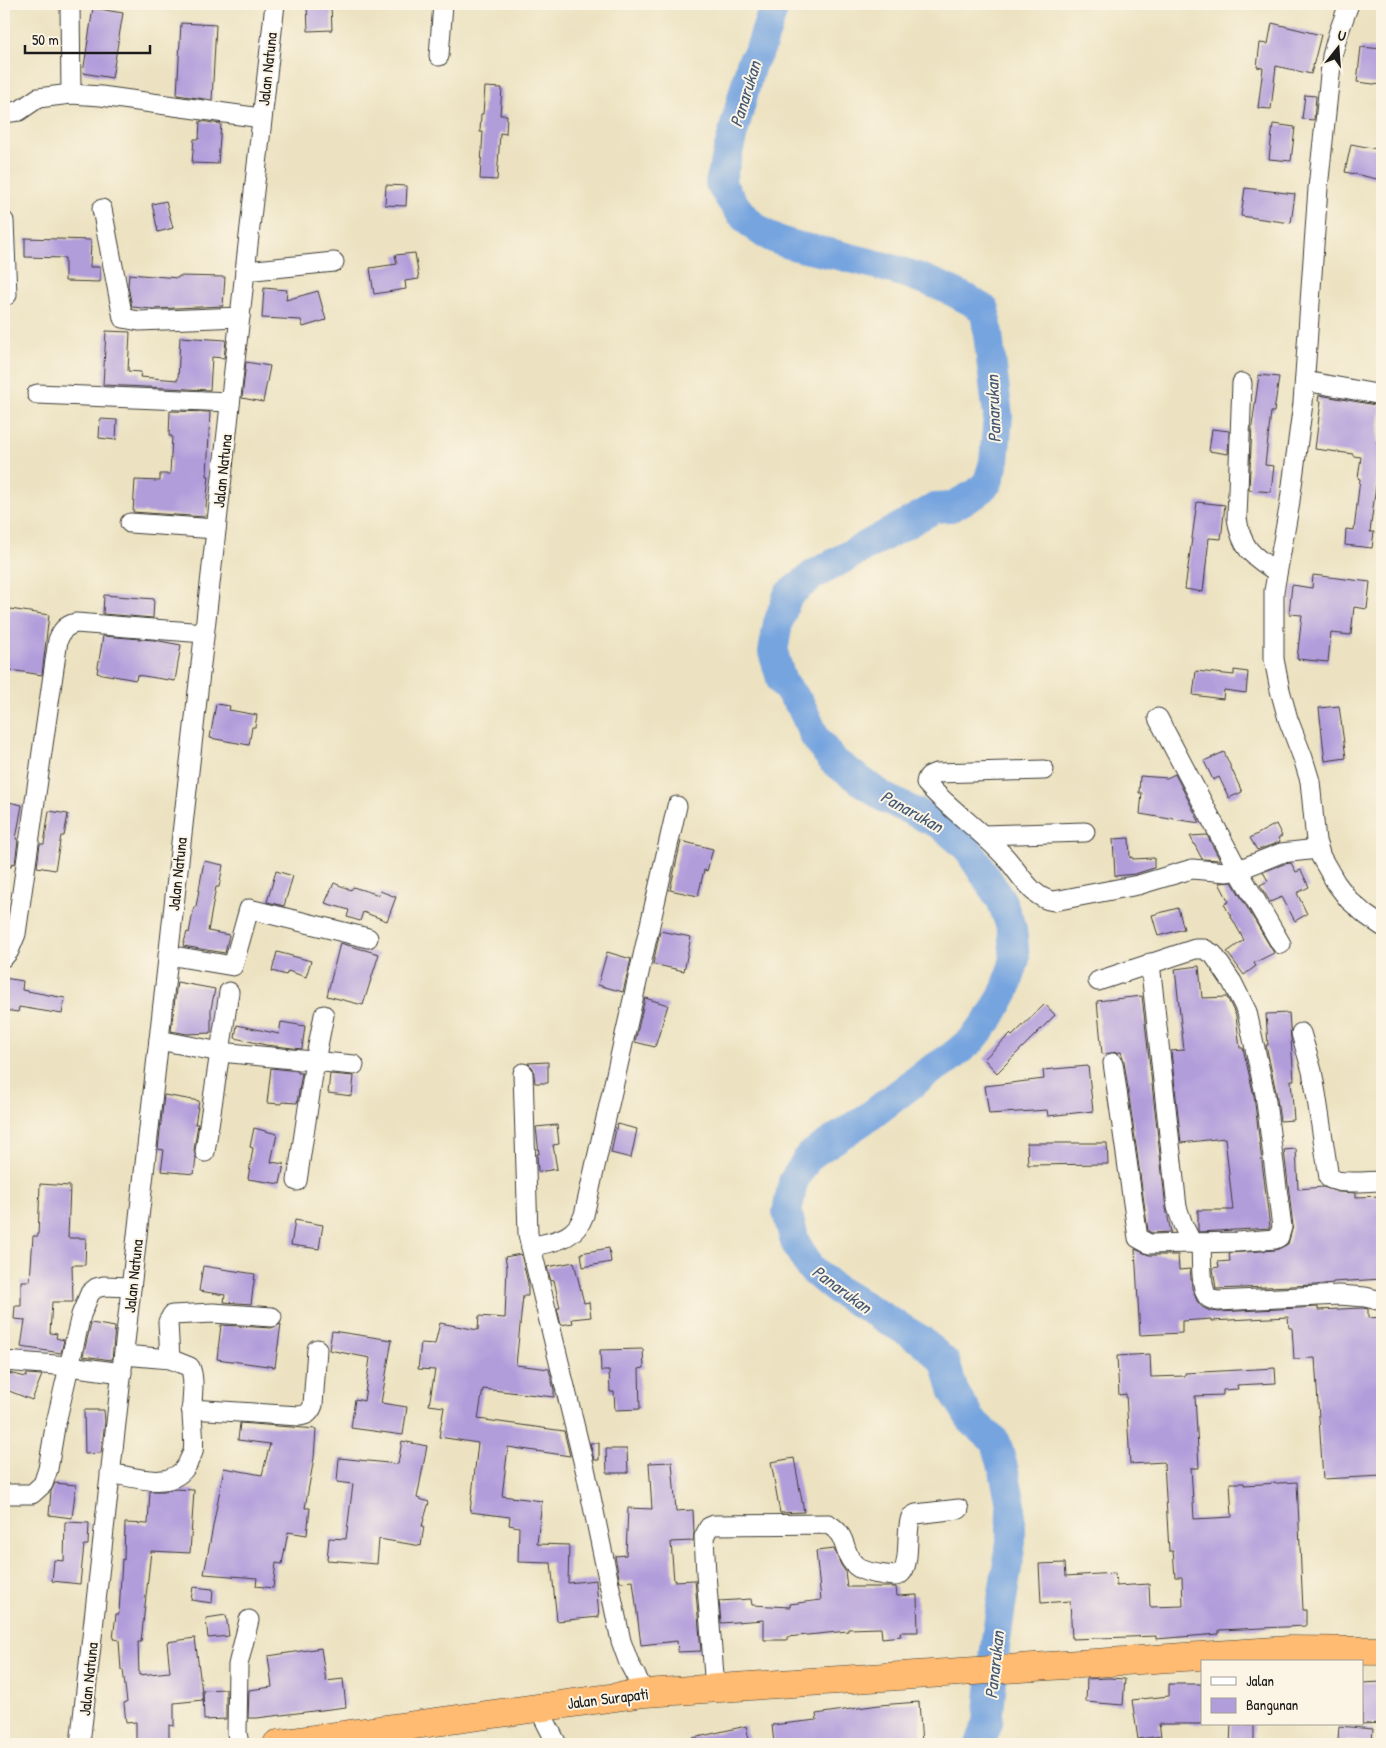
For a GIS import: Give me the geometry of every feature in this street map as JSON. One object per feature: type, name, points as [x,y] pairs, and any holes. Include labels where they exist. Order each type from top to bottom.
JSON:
[{"type":"highway","name":"Jalan Surapati","points":[[277,1744],[645,1693],[1289,1650],[1382,1651]]},
{"type":"street","points":[[70,4],[71,94]]},
{"type":"street","name":"Jalan Natuna","points":[[80,1744],[275,4]]},
{"type":"street","points":[[439,56],[443,4]]},
{"type":"street","points":[[1349,4],[1332,56],[1318,188],[1300,434],[1274,600],[1274,659],[1288,718],[1304,758],[1310,781],[1313,820],[1318,849],[1327,869],[1349,900],[1382,926]]},
{"type":"street","points":[[4,113],[19,111],[38,98],[71,94],[100,96],[262,118]]},
{"type":"street","points":[[102,209],[123,318],[139,322],[240,317]]},
{"type":"street","points":[[4,221],[7,295]]},
{"type":"street","points":[[245,271],[334,262]]},
{"type":"street","points":[[1305,381],[1382,395]]},
{"type":"street","points":[[1242,383],[1237,518],[1240,535],[1248,549],[1277,572]]},
{"type":"street","points":[[37,394],[230,402]]},
{"type":"street","points":[[130,522],[216,530]]},
{"type":"street","points":[[4,957],[9,952],[16,934],[58,640],[61,631],[66,626],[76,623],[204,633]]},
{"type":"street","points":[[1158,718],[1238,870],[1282,944]]},
{"type":"street","points":[[1044,770],[930,775],[926,782],[984,835],[1033,891],[1048,900],[1054,901],[1138,885],[1192,869],[1220,872],[1238,870],[1281,853],[1318,849]]},
{"type":"street","points":[[531,1247],[570,1234],[580,1225],[584,1215],[676,806]]},
{"type":"street","points":[[984,835],[1085,832]]},
{"type":"street","points":[[168,956],[233,966],[249,908],[368,938]]},
{"type":"street","points":[[1098,980],[1195,949],[1204,948],[1213,954],[1232,982],[1248,1012],[1260,1068],[1282,1227],[1281,1234],[1275,1239],[1237,1242],[1149,1244],[1138,1238],[1113,1063]]},
{"type":"street","points":[[1150,963],[1177,1206],[1183,1225],[1196,1243],[1207,1296],[1211,1300],[1218,1301],[1338,1295],[1365,1297],[1382,1301]]},
{"type":"street","points":[[205,1152],[230,992]]},
{"type":"street","points":[[297,1181],[324,1015]]},
{"type":"street","points":[[1301,1033],[1315,1086],[1329,1178],[1340,1182],[1382,1181]]},
{"type":"street","points":[[159,1040],[220,1052],[354,1065]]},
{"type":"street","points":[[523,1073],[528,1234],[586,1473],[622,1641],[629,1663],[645,1693]]},
{"type":"street","points":[[4,1494],[32,1494],[43,1484],[50,1460],[55,1427],[80,1315],[90,1293],[96,1288],[104,1286],[131,1288]]},
{"type":"street","points":[[170,1359],[168,1328],[172,1315],[213,1313],[272,1316]]},
{"type":"street","points":[[191,1409],[306,1415],[312,1405],[317,1349]]},
{"type":"street","points":[[110,1473],[150,1481],[164,1480],[177,1475],[186,1467],[193,1452],[191,1409],[193,1374],[190,1367],[170,1359],[124,1355]]},
{"type":"street","points":[[4,1361],[69,1366],[122,1373]]},
{"type":"street","points":[[715,1688],[704,1537],[709,1527],[714,1525],[828,1524],[836,1528],[840,1533],[849,1559],[858,1567],[865,1571],[899,1576],[904,1572],[906,1566],[910,1517],[916,1514],[959,1508]]},
{"type":"street","points":[[239,1744],[237,1733],[238,1665],[248,1620]]},
{"type":"street","points":[[538,1707],[557,1744]]},
{"type":"building","points":[[307,4],[331,4],[332,30],[308,31]]},
{"type":"building","points":[[93,8],[123,13],[112,78],[83,73]]},
{"type":"building","points":[[181,23],[216,25],[212,100],[177,95]]},
{"type":"building","points":[[1272,23],[1321,35],[1311,74],[1276,66],[1271,109],[1258,108],[1263,68],[1257,67],[1260,43],[1268,44]]},
{"type":"building","points":[[1361,47],[1382,49],[1382,85],[1357,82]]},
{"type":"building","points":[[485,87],[502,88],[500,115],[507,115],[506,134],[500,133],[497,180],[480,179],[483,132],[480,132]]},
{"type":"building","points":[[1305,95],[1316,96],[1314,120],[1302,119]]},
{"type":"building","points":[[200,121],[221,124],[218,164],[192,163],[194,139],[199,139]]},
{"type":"building","points":[[1273,124],[1295,127],[1291,161],[1269,159]]},
{"type":"building","points":[[1351,144],[1382,150],[1382,180],[1345,172]]},
{"type":"building","points":[[386,185],[407,186],[406,206],[385,205]]},
{"type":"building","points":[[1245,188],[1295,194],[1291,223],[1241,216]]},
{"type":"building","points":[[166,201],[173,228],[158,232],[152,204]]},
{"type":"building","points":[[25,238],[91,240],[90,267],[100,267],[100,282],[65,281],[65,258],[25,257]]},
{"type":"building","points":[[415,253],[419,279],[405,281],[406,289],[374,294],[370,268],[397,264],[395,255]]},
{"type":"building","points":[[129,274],[178,278],[179,276],[225,277],[223,306],[152,309],[132,307],[128,286]]},
{"type":"building","points":[[264,288],[287,290],[286,300],[318,291],[326,320],[303,327],[301,320],[262,318]]},
{"type":"building","points":[[106,331],[130,332],[128,371],[141,372],[140,377],[178,380],[180,337],[226,340],[224,358],[212,357],[210,390],[103,385]]},
{"type":"building","points":[[246,362],[270,366],[263,402],[242,398]]},
{"type":"building","points":[[1259,375],[1279,377],[1274,412],[1271,412],[1265,465],[1274,466],[1271,492],[1249,490],[1252,426]]},
{"type":"building","points":[[1319,395],[1381,406],[1377,443],[1380,444],[1379,462],[1370,532],[1374,532],[1372,548],[1345,545],[1346,529],[1354,530],[1361,457],[1353,456],[1353,454],[1315,449],[1321,401],[1318,401]]},
{"type":"building","points":[[170,411],[210,412],[207,476],[209,476],[205,517],[133,512],[135,480],[160,481],[160,474],[170,474],[172,436],[169,436]]},
{"type":"building","points":[[100,419],[117,420],[116,440],[99,438]]},
{"type":"building","points":[[1212,429],[1229,431],[1228,454],[1209,451]]},
{"type":"building","points":[[1197,502],[1225,505],[1221,539],[1209,538],[1203,592],[1185,589]]},
{"type":"building","points":[[1313,575],[1370,582],[1367,609],[1354,607],[1351,635],[1331,633],[1328,662],[1297,659],[1302,615],[1289,614],[1292,585],[1312,588]]},
{"type":"building","points":[[104,595],[154,599],[153,618],[103,614]]},
{"type":"building","points":[[10,609],[49,615],[42,675],[4,669],[4,649]]},
{"type":"building","points":[[103,636],[154,640],[181,645],[175,681],[137,675],[136,680],[97,673]]},
{"type":"building","points":[[1234,670],[1248,672],[1246,693],[1224,690],[1223,699],[1193,695],[1196,671],[1234,675]]},
{"type":"building","points":[[216,704],[230,706],[229,710],[257,715],[255,727],[252,727],[249,745],[210,738]]},
{"type":"building","points":[[1339,706],[1346,758],[1325,761],[1319,708]]},
{"type":"building","points":[[1224,752],[1242,792],[1229,798],[1219,777],[1213,780],[1204,761]]},
{"type":"building","points":[[1175,774],[1200,823],[1173,819],[1172,817],[1170,819],[1140,814],[1142,793],[1139,793],[1140,776],[1167,778]]},
{"type":"building","points":[[4,801],[22,805],[16,839],[18,840],[15,864],[12,863],[11,867],[4,867]]},
{"type":"building","points":[[49,811],[68,814],[64,836],[61,836],[55,870],[37,867],[40,844],[44,844]]},
{"type":"building","points":[[1276,824],[1282,836],[1278,838],[1280,842],[1257,850],[1250,838]]},
{"type":"building","points":[[1207,835],[1220,860],[1202,859],[1190,836]]},
{"type":"building","points":[[1129,838],[1130,858],[1154,858],[1154,868],[1135,874],[1115,876],[1113,839]]},
{"type":"building","points":[[681,841],[713,849],[707,871],[704,870],[698,896],[670,890]]},
{"type":"building","points":[[204,861],[223,865],[219,887],[216,887],[208,931],[229,935],[225,953],[183,946],[187,932],[189,933],[194,907],[196,907]]},
{"type":"building","points":[[1291,863],[1296,872],[1301,870],[1309,887],[1297,893],[1307,914],[1295,921],[1282,897],[1270,902],[1260,885],[1268,881],[1263,872]]},
{"type":"building","points":[[276,871],[293,876],[284,906],[267,902]]},
{"type":"building","points":[[1232,882],[1274,953],[1254,963],[1256,966],[1244,975],[1227,952],[1244,940],[1224,904],[1229,902],[1219,883]]},
{"type":"building","points":[[334,883],[351,890],[353,887],[379,895],[380,891],[396,897],[387,921],[363,912],[360,921],[347,917],[349,910],[325,903]]},
{"type":"building","points":[[1178,908],[1184,929],[1158,936],[1152,915]]},
{"type":"building","points":[[660,931],[691,937],[684,971],[653,964]]},
{"type":"building","points":[[340,943],[379,954],[363,1005],[327,996]]},
{"type":"building","points":[[277,952],[311,961],[306,977],[288,971],[286,975],[272,971]]},
{"type":"building","points":[[607,952],[631,959],[623,992],[598,985]]},
{"type":"building","points":[[1199,966],[1202,998],[1227,997],[1236,1016],[1240,1048],[1243,1048],[1254,1096],[1270,1228],[1199,1232],[1198,1230],[1198,1210],[1233,1210],[1225,1138],[1181,1143],[1171,1051],[1184,1050],[1175,969]]},
{"type":"building","points":[[4,978],[23,981],[22,990],[65,998],[62,1014],[19,1007],[18,1012],[4,1010]]},
{"type":"building","points":[[177,982],[215,989],[211,1009],[211,1033],[187,1034],[171,1031]]},
{"type":"building","points":[[1142,996],[1166,1208],[1171,1232],[1152,1233],[1148,1231],[1124,1061],[1121,1052],[1102,1054],[1097,1001]]},
{"type":"building","points":[[645,998],[668,1005],[655,1047],[635,1042]]},
{"type":"building","points":[[1045,1004],[1055,1015],[997,1073],[984,1059],[1010,1034],[1012,1036]]},
{"type":"building","points":[[1289,1013],[1294,1080],[1291,1080],[1294,1120],[1280,1121],[1266,1045],[1268,1045],[1266,1014]]},
{"type":"building","points":[[281,1022],[305,1026],[302,1049],[266,1045],[235,1038],[237,1025],[279,1034]]},
{"type":"building","points":[[548,1062],[548,1083],[535,1083],[533,1068],[528,1063]]},
{"type":"building","points":[[1088,1066],[1093,1111],[1048,1116],[1047,1110],[989,1114],[985,1086],[1044,1079],[1043,1070]]},
{"type":"building","points":[[271,1068],[302,1073],[297,1103],[267,1103]]},
{"type":"building","points":[[330,1074],[354,1076],[352,1096],[328,1093]]},
{"type":"building","points":[[164,1095],[199,1101],[195,1124],[198,1124],[194,1150],[196,1158],[194,1174],[161,1171],[164,1150],[158,1149]]},
{"type":"building","points":[[617,1124],[637,1129],[631,1158],[611,1153]]},
{"type":"building","points":[[557,1125],[559,1144],[553,1145],[557,1169],[538,1172],[537,1154],[539,1154],[536,1127]]},
{"type":"building","points":[[254,1128],[277,1134],[271,1162],[284,1164],[280,1184],[248,1179],[253,1148],[250,1147]]},
{"type":"building","points":[[1027,1143],[1107,1143],[1108,1164],[1028,1165]]},
{"type":"building","points":[[1296,1149],[1298,1189],[1323,1187],[1338,1192],[1356,1193],[1356,1197],[1382,1196],[1382,1212],[1380,1213],[1382,1279],[1316,1285],[1216,1289],[1213,1268],[1219,1267],[1218,1262],[1230,1261],[1229,1253],[1276,1250],[1288,1244],[1293,1226],[1284,1150]]},
{"type":"building","points":[[40,1184],[70,1186],[68,1238],[86,1238],[85,1265],[72,1265],[73,1302],[52,1302],[50,1333],[57,1334],[56,1338],[64,1340],[61,1353],[21,1347],[25,1320],[14,1319],[15,1306],[21,1306],[21,1281],[30,1281],[33,1236],[38,1236]]},
{"type":"building","points":[[295,1220],[323,1225],[319,1249],[291,1245]]},
{"type":"building","points":[[609,1248],[611,1262],[583,1267],[581,1253]]},
{"type":"building","points":[[1135,1249],[1149,1255],[1178,1255],[1179,1270],[1190,1269],[1192,1288],[1197,1301],[1202,1307],[1210,1311],[1318,1307],[1318,1310],[1363,1308],[1368,1309],[1368,1318],[1382,1317],[1382,1476],[1323,1479],[1315,1358],[1294,1359],[1292,1328],[1289,1328],[1288,1317],[1182,1321],[1182,1333],[1140,1335]]},
{"type":"building","points":[[521,1254],[528,1283],[528,1296],[523,1296],[516,1365],[549,1369],[554,1397],[483,1389],[478,1419],[564,1431],[570,1456],[508,1447],[502,1496],[542,1501],[537,1544],[569,1545],[568,1583],[596,1580],[599,1617],[557,1621],[551,1563],[518,1562],[519,1527],[509,1525],[510,1517],[470,1512],[478,1443],[439,1437],[444,1407],[429,1405],[435,1370],[418,1369],[421,1343],[435,1344],[440,1323],[478,1330],[479,1316],[505,1318],[507,1267],[505,1257]]},
{"type":"building","points":[[574,1262],[584,1303],[589,1302],[591,1317],[572,1319],[573,1323],[561,1325],[557,1308],[560,1308],[554,1280],[551,1281],[547,1267]]},
{"type":"building","points":[[203,1266],[255,1274],[251,1304],[224,1302],[225,1295],[199,1291]]},
{"type":"building","points":[[91,1323],[115,1327],[112,1360],[83,1356]]},
{"type":"building","points":[[281,1324],[275,1367],[217,1359],[221,1325],[271,1328]]},
{"type":"building","points":[[332,1331],[392,1340],[381,1403],[407,1407],[403,1435],[351,1428],[355,1399],[364,1401],[370,1358],[329,1350]]},
{"type":"building","points":[[643,1349],[644,1368],[639,1369],[640,1409],[615,1410],[614,1392],[610,1392],[609,1371],[601,1371],[600,1350]]},
{"type":"building","points":[[1150,1354],[1151,1377],[1185,1376],[1185,1373],[1275,1368],[1276,1383],[1237,1385],[1238,1389],[1223,1390],[1223,1395],[1195,1396],[1199,1468],[1191,1468],[1194,1519],[1232,1517],[1230,1483],[1244,1483],[1244,1485],[1297,1482],[1303,1610],[1306,1610],[1306,1626],[1219,1630],[1219,1634],[1156,1639],[1156,1636],[1072,1639],[1070,1601],[1041,1603],[1039,1564],[1065,1563],[1066,1576],[1115,1573],[1116,1586],[1149,1584],[1150,1607],[1183,1606],[1182,1577],[1175,1577],[1173,1551],[1169,1551],[1164,1462],[1130,1464],[1126,1394],[1119,1395],[1117,1356]]},
{"type":"building","points":[[4,1372],[26,1377],[27,1374],[42,1375],[32,1400],[4,1389]]},
{"type":"building","points":[[84,1410],[104,1410],[105,1422],[101,1453],[85,1454]]},
{"type":"building","points":[[240,1423],[316,1429],[314,1458],[305,1508],[310,1508],[307,1535],[288,1532],[282,1564],[276,1563],[273,1588],[256,1586],[257,1578],[204,1574],[224,1468],[262,1475],[270,1444],[238,1440]]},
{"type":"building","points":[[402,1441],[427,1446],[417,1498],[429,1502],[422,1526],[424,1526],[421,1546],[379,1539],[377,1564],[327,1560],[329,1538],[346,1539],[353,1484],[337,1482],[339,1458],[398,1464]]},
{"type":"building","points":[[590,1443],[599,1443],[599,1460],[594,1460]]},
{"type":"building","points":[[606,1449],[627,1449],[628,1473],[607,1473]]},
{"type":"building","points":[[794,1458],[804,1512],[780,1513],[771,1462]]},
{"type":"building","points":[[672,1462],[676,1511],[693,1510],[694,1532],[693,1541],[671,1542],[674,1581],[695,1580],[701,1651],[678,1652],[677,1641],[641,1645],[633,1581],[620,1582],[615,1556],[626,1555],[628,1508],[652,1509],[649,1463]]},
{"type":"building","points":[[55,1483],[76,1485],[72,1518],[49,1515],[51,1491]]},
{"type":"building","points":[[194,1490],[190,1553],[151,1551],[141,1642],[138,1642],[139,1675],[170,1672],[167,1642],[195,1638],[203,1700],[174,1703],[174,1726],[169,1725],[169,1744],[136,1744],[136,1722],[126,1723],[124,1703],[127,1702],[123,1670],[121,1670],[119,1640],[113,1639],[116,1614],[119,1614],[125,1523],[148,1524],[150,1491]]},
{"type":"building","points":[[65,1522],[89,1523],[88,1545],[84,1545],[80,1584],[52,1581],[54,1560],[64,1561]]},
{"type":"building","points":[[834,1549],[845,1571],[847,1587],[896,1587],[897,1596],[917,1595],[918,1632],[900,1632],[901,1636],[882,1638],[881,1628],[848,1629],[848,1631],[787,1637],[787,1640],[764,1640],[764,1620],[721,1623],[719,1601],[751,1599],[752,1605],[790,1607],[790,1604],[821,1600],[816,1551]]},
{"type":"building","points":[[193,1587],[213,1589],[212,1603],[191,1600]]},
{"type":"building","points":[[226,1615],[229,1636],[208,1638],[206,1618]]},
{"type":"building","points":[[321,1648],[326,1681],[343,1679],[346,1707],[248,1718],[249,1690],[272,1687],[268,1656]]},
{"type":"building","points":[[1087,1679],[1125,1679],[1123,1705],[1086,1702]]},
{"type":"building","points":[[1382,1682],[1382,1723],[1364,1724],[1364,1683]]},
{"type":"building","points":[[1169,1684],[1201,1684],[1201,1724],[1159,1724],[1161,1736],[1138,1739],[1132,1700],[1169,1696]]},
{"type":"building","points":[[226,1689],[226,1719],[204,1720],[203,1690]]},
{"type":"building","points":[[919,1702],[922,1744],[774,1744],[772,1725],[817,1720],[816,1714],[879,1705]]},
{"type":"building","points":[[746,1726],[750,1744],[690,1744],[689,1739]]},
{"type":"building","points":[[1231,1726],[1254,1726],[1254,1744],[1230,1744]]},
{"type":"building","points":[[1339,1726],[1373,1729],[1372,1742],[1338,1740]]},
{"type":"waterway","name":"Panarukan","points":[[775,4],[760,49],[751,64],[720,183],[745,218],[765,234],[793,245],[861,261],[934,283],[985,310],[998,416],[994,462],[988,482],[977,493],[951,507],[935,508],[813,575],[788,595],[778,623],[773,652],[782,682],[801,706],[815,737],[833,761],[885,798],[941,825],[966,846],[1001,900],[1012,929],[1015,959],[1006,989],[992,1015],[973,1039],[870,1116],[809,1156],[793,1182],[787,1212],[795,1242],[810,1268],[834,1288],[921,1340],[945,1362],[954,1392],[972,1421],[996,1442],[1011,1505],[1011,1542],[996,1639],[988,1722],[980,1744]]}]
